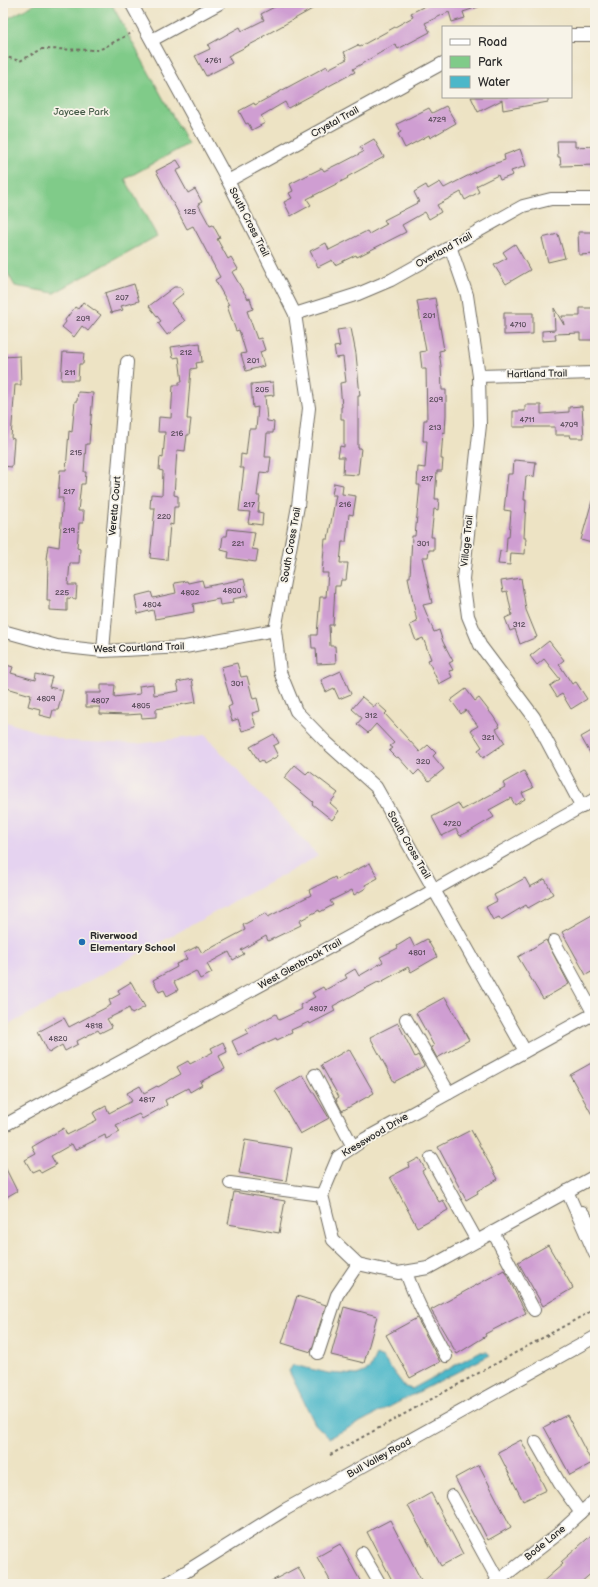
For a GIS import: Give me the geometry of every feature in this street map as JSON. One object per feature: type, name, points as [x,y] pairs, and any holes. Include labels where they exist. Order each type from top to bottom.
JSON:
[{"type":"street","name":"South Cross Trail","points":[[131,3],[228,181],[295,314],[309,408],[298,506],[275,630],[280,672],[296,711],[327,743],[376,787],[525,1051]]},
{"type":"street","points":[[152,40],[220,3]]},
{"type":"street","points":[[572,35],[595,35]]},
{"type":"street","name":"Crystal Trail","points":[[228,181],[442,64]]},
{"type":"street","name":"Overland Trail","points":[[295,314],[358,294],[384,283],[523,206],[552,199],[595,198]]},
{"type":"street","name":"Village Trail","points":[[450,246],[467,295],[479,376],[480,425],[463,579],[468,616],[480,645],[534,717],[582,807]]},
{"type":"street","name":"Veretta Court","points":[[103,651],[128,362]]},
{"type":"street","name":"Hartland Trail","points":[[479,376],[595,373]]},
{"type":"street","name":"West Courtland Trail","points":[[3,631],[57,646],[103,651],[185,647],[275,630]]},
{"type":"street","name":"West Glenbrook Trail","points":[[3,1126],[435,890],[595,799]]},
{"type":"street","points":[[554,941],[595,1013]]},
{"type":"street","name":"Kresswood Drive","points":[[322,1195],[338,1157],[365,1139],[595,1013]]},
{"type":"street","points":[[406,1019],[448,1093]]},
{"type":"street","points":[[315,1075],[353,1147]]},
{"type":"street","points":[[431,1158],[477,1241]]},
{"type":"street","points":[[230,1182],[322,1195],[333,1240],[358,1264],[398,1273],[428,1268],[595,1176]]},
{"type":"street","points":[[567,1191],[595,1230]]},
{"type":"street","points":[[567,1191],[595,1254]]},
{"type":"street","points":[[493,1232],[534,1310]]},
{"type":"street","points":[[318,1353],[337,1295],[358,1264]]},
{"type":"street","points":[[406,1272],[413,1294],[422,1314],[446,1356]]},
{"type":"street","name":"Bull Valley Road","points":[[166,1584],[181,1580],[286,1509],[595,1337]]},
{"type":"street","points":[[536,1442],[560,1484],[581,1513]]},
{"type":"street","points":[[452,1496],[496,1582]]},
{"type":"street","name":"Bode Lane","points":[[496,1582],[558,1534],[595,1500]]},
{"type":"street","points":[[362,1553],[380,1584]]},
{"type":"path","points":[[3,56],[20,61],[42,49],[99,50],[144,26]]},
{"type":"path","points":[[330,1455],[595,1309]]},
{"type":"shaded area","name":"Riverwood Elementary School","points":[[3,721],[67,741],[137,744],[205,735],[318,856],[3,1028]]},
{"type":"green space","name":"Jaycee Park","points":[[37,3],[111,3],[188,144],[125,179],[157,236],[54,293],[15,286],[3,265],[3,21]]},
{"type":"water","points":[[479,1352],[487,1352],[490,1355],[329,1438],[315,1424],[289,1371],[293,1365],[328,1373],[357,1375],[369,1370],[376,1355],[383,1358],[405,1387],[412,1389]]},
{"type":"building","points":[[289,3],[323,3],[262,37],[263,38],[228,56],[232,63],[206,76],[195,56],[210,49],[208,45],[240,27],[242,31],[264,20],[261,14],[280,4],[281,7]]},
{"type":"building","points":[[431,3],[484,3],[484,5],[463,12],[465,18],[452,22],[449,12],[425,23],[430,32],[398,49],[395,44],[353,69],[355,72],[288,108],[285,102],[261,116],[265,123],[252,130],[248,123],[246,124],[239,111],[254,103],[255,105],[327,66],[328,69],[347,59],[344,52],[358,45],[359,47],[413,17],[411,13]]},
{"type":"building","points":[[471,98],[548,98],[548,102],[503,110],[502,100],[478,112]]},
{"type":"building","points":[[446,106],[456,123],[430,138],[429,135],[405,148],[398,134],[401,132],[397,124],[429,108],[432,113]]},
{"type":"building","points":[[374,139],[384,157],[307,199],[311,205],[291,216],[284,202],[292,198],[289,193],[293,191],[290,184],[322,168],[324,171],[363,152],[360,147]]},
{"type":"building","points":[[557,141],[575,141],[575,147],[595,146],[595,165],[561,166],[560,157],[558,157]]},
{"type":"building","points":[[520,149],[526,166],[511,171],[513,175],[500,180],[498,175],[476,186],[479,192],[465,200],[461,192],[437,205],[441,212],[429,219],[425,212],[402,225],[406,232],[357,257],[356,255],[335,265],[332,260],[318,267],[310,251],[326,243],[329,250],[367,231],[369,234],[387,224],[384,220],[419,202],[414,192],[426,185],[428,189],[440,182],[444,188],[485,167],[505,160],[504,155]]},
{"type":"building","points":[[177,160],[182,168],[176,171],[188,193],[195,189],[202,202],[198,204],[210,226],[213,225],[220,238],[217,239],[228,259],[231,257],[238,269],[232,272],[248,299],[250,298],[253,309],[247,311],[257,339],[261,338],[265,350],[260,352],[264,366],[246,371],[241,354],[246,353],[239,330],[236,331],[227,306],[229,305],[215,280],[220,277],[193,226],[187,229],[156,171]]},
{"type":"building","points":[[578,232],[593,232],[593,240],[595,240],[595,254],[579,255]]},
{"type":"building","points":[[558,234],[565,258],[548,262],[542,238]]},
{"type":"building","points":[[515,244],[530,270],[506,284],[494,265],[507,258],[503,252]]},
{"type":"building","points":[[134,284],[139,301],[121,306],[123,310],[111,313],[105,293]]},
{"type":"building","points":[[174,287],[180,287],[184,293],[171,303],[185,321],[167,335],[158,323],[161,321],[149,306]]},
{"type":"building","points":[[435,298],[444,350],[439,351],[442,390],[446,390],[446,415],[441,459],[443,459],[442,471],[437,471],[435,499],[439,499],[438,510],[434,509],[431,537],[434,537],[434,550],[429,550],[428,557],[422,557],[432,603],[423,605],[434,632],[439,630],[443,642],[453,661],[449,663],[453,670],[449,671],[452,677],[439,684],[428,660],[431,659],[423,638],[416,641],[410,625],[417,622],[408,577],[410,577],[412,536],[415,536],[420,485],[417,485],[418,467],[425,468],[427,441],[423,441],[424,420],[427,420],[426,369],[422,369],[420,352],[426,351],[417,301]]},
{"type":"building","points":[[83,302],[101,315],[88,331],[82,326],[74,337],[62,327],[66,322],[65,320],[75,307],[78,309]]},
{"type":"building","points":[[554,308],[564,325],[562,316],[580,316],[580,308],[595,308],[595,340],[580,340],[580,333],[555,334],[556,340],[542,341],[542,331],[555,330]]},
{"type":"building","points":[[504,313],[533,313],[533,334],[504,335]]},
{"type":"building","points":[[351,328],[356,354],[360,396],[358,396],[358,448],[361,448],[358,475],[343,474],[344,457],[338,457],[340,446],[344,447],[344,419],[341,419],[342,407],[340,383],[346,382],[343,357],[336,358],[334,347],[340,346],[337,330]]},
{"type":"building","points":[[200,343],[202,362],[196,363],[197,368],[191,369],[187,419],[191,419],[189,435],[187,435],[185,451],[177,450],[174,495],[178,496],[178,507],[174,507],[173,525],[170,524],[167,560],[150,558],[155,508],[150,508],[151,494],[162,495],[163,471],[159,470],[160,457],[163,458],[165,432],[158,432],[159,417],[171,418],[173,385],[179,385],[179,382],[182,382],[179,357],[173,358],[171,347]]},
{"type":"building","points":[[63,352],[84,353],[83,364],[79,364],[78,380],[61,380]]},
{"type":"building","points":[[20,356],[21,385],[15,385],[11,438],[14,439],[12,467],[3,466],[3,357]]},
{"type":"building","points":[[273,382],[274,395],[265,396],[267,421],[274,422],[273,433],[267,433],[265,457],[271,457],[269,473],[260,472],[257,496],[260,496],[258,512],[263,513],[262,525],[248,523],[250,512],[239,511],[244,468],[240,468],[241,454],[246,455],[249,429],[256,429],[258,407],[253,408],[251,384]]},
{"type":"building","points":[[78,392],[93,393],[89,444],[86,444],[84,472],[86,472],[85,484],[81,484],[78,511],[84,511],[83,523],[79,523],[77,548],[80,549],[79,563],[70,563],[68,585],[77,585],[76,599],[67,598],[67,611],[50,610],[50,601],[47,601],[48,560],[46,559],[48,545],[59,547],[63,498],[58,498],[60,470],[66,470],[69,431],[72,432],[75,401],[77,401]]},
{"type":"building","points":[[525,405],[541,405],[541,414],[569,412],[569,407],[582,406],[584,438],[571,438],[570,435],[555,435],[555,427],[513,427],[513,411],[525,411]]},
{"type":"building","points":[[514,460],[536,462],[534,477],[526,476],[524,500],[526,500],[524,538],[526,538],[525,554],[511,553],[510,565],[498,564],[500,551],[506,552],[507,537],[509,537],[511,511],[504,510],[508,474],[513,474]]},
{"type":"building","points":[[334,483],[343,485],[342,494],[356,496],[353,515],[349,514],[346,542],[342,542],[340,563],[348,563],[346,580],[341,580],[340,586],[335,586],[333,625],[329,625],[330,646],[335,646],[336,663],[317,664],[316,648],[312,648],[311,635],[317,635],[320,597],[326,597],[328,573],[322,573],[325,539],[328,539],[336,495],[332,495]]},
{"type":"building","points":[[592,501],[595,501],[595,544],[581,540]]},
{"type":"building","points":[[228,529],[255,532],[252,549],[258,550],[256,562],[228,558],[229,552],[221,550],[223,536],[227,536]]},
{"type":"building","points":[[521,578],[526,610],[537,637],[520,644],[515,629],[510,631],[505,618],[512,615],[507,591],[503,592],[501,581]]},
{"type":"building","points":[[244,579],[248,596],[232,599],[233,603],[220,605],[219,599],[193,604],[194,612],[155,619],[153,610],[138,614],[135,596],[151,592],[153,598],[176,593],[174,583],[187,581],[188,583],[202,580],[204,587]]},
{"type":"building","points":[[549,641],[564,660],[559,664],[572,684],[576,682],[587,699],[571,709],[562,694],[557,697],[550,686],[560,679],[544,659],[537,665],[530,656]]},
{"type":"building","points":[[237,663],[241,677],[247,676],[253,699],[257,698],[260,711],[252,713],[256,727],[242,731],[238,719],[232,721],[228,707],[232,705],[221,667]]},
{"type":"building","points":[[3,664],[13,667],[11,673],[35,680],[36,674],[52,677],[49,687],[63,690],[58,710],[53,710],[51,718],[39,715],[40,709],[28,706],[31,695],[7,688],[5,693],[3,692]]},
{"type":"building","points":[[341,671],[351,694],[339,699],[334,688],[326,692],[321,680]]},
{"type":"building","points":[[192,679],[196,702],[156,709],[156,717],[142,718],[141,714],[100,714],[100,707],[86,707],[86,693],[101,693],[101,685],[115,685],[114,697],[140,694],[139,686],[153,684],[154,695],[179,691],[177,682]]},
{"type":"building","points":[[466,689],[475,701],[479,698],[493,716],[500,727],[496,729],[505,743],[483,758],[478,750],[482,747],[471,730],[478,726],[466,710],[461,714],[451,700]]},
{"type":"building","points":[[362,697],[374,707],[377,703],[387,712],[385,714],[420,752],[428,745],[436,753],[433,756],[444,769],[429,781],[419,770],[414,775],[398,757],[396,758],[389,751],[393,748],[390,746],[394,743],[376,724],[368,733],[357,724],[362,718],[352,709]]},
{"type":"building","points":[[595,729],[595,762],[581,737]]},
{"type":"building","points":[[274,734],[279,743],[273,746],[278,756],[264,764],[262,760],[259,762],[250,747]]},
{"type":"building","points":[[295,765],[306,774],[309,771],[338,793],[330,803],[339,811],[332,820],[284,778]]},
{"type":"building","points":[[524,771],[533,788],[522,793],[525,799],[515,805],[511,798],[489,810],[494,817],[460,836],[456,829],[442,836],[432,817],[458,803],[462,810],[505,787],[503,783]]},
{"type":"building","points":[[370,863],[378,878],[365,885],[366,888],[354,895],[352,890],[330,901],[333,905],[320,912],[319,910],[299,921],[301,925],[268,941],[266,936],[241,950],[244,954],[233,960],[229,952],[207,964],[212,973],[200,979],[196,971],[174,982],[178,990],[167,996],[164,990],[159,992],[153,980],[177,967],[176,964],[187,959],[184,953],[198,946],[202,953],[245,930],[243,925],[266,913],[268,917],[311,895],[309,890],[335,877],[336,880]]},
{"type":"building","points":[[525,878],[530,887],[545,879],[553,894],[528,908],[526,905],[501,920],[499,917],[493,920],[486,907],[497,901],[494,895]]},
{"type":"building","points":[[592,915],[595,920],[595,970],[586,975],[562,932]]},
{"type":"building","points":[[410,938],[414,946],[427,939],[437,957],[411,972],[408,967],[379,983],[378,982],[333,1006],[335,1011],[310,1024],[309,1022],[291,1030],[292,1033],[277,1040],[276,1038],[239,1056],[232,1041],[248,1033],[246,1029],[276,1014],[279,1020],[302,1009],[300,1005],[315,997],[312,993],[323,987],[325,990],[347,978],[345,975],[355,969],[359,976],[383,962],[380,957],[398,948],[397,946]]},
{"type":"building","points":[[546,940],[569,984],[543,999],[518,957]]},
{"type":"building","points":[[131,982],[145,1007],[132,1014],[129,1008],[107,1019],[112,1027],[100,1033],[98,1030],[77,1041],[78,1044],[65,1051],[62,1045],[49,1053],[38,1032],[64,1018],[69,1027],[111,1005],[109,1000],[120,994],[118,990]]},
{"type":"building","points":[[445,997],[469,1040],[437,1058],[431,1047],[434,1046],[416,1013]]},
{"type":"building","points":[[398,1023],[415,1057],[418,1055],[424,1066],[394,1082],[370,1037]]},
{"type":"building","points":[[223,1042],[227,1052],[219,1056],[225,1069],[200,1082],[202,1085],[190,1092],[188,1088],[165,1100],[167,1105],[142,1119],[139,1114],[116,1125],[120,1132],[106,1139],[105,1135],[75,1150],[72,1144],[51,1156],[56,1165],[41,1173],[39,1169],[32,1172],[25,1160],[36,1154],[32,1147],[64,1128],[67,1135],[97,1120],[93,1113],[106,1106],[109,1113],[132,1101],[127,1093],[140,1086],[144,1093],[157,1086],[158,1087],[181,1074],[177,1067],[188,1061],[190,1064],[213,1052],[211,1048]]},
{"type":"building","points":[[349,1049],[374,1093],[342,1111],[336,1099],[339,1097],[321,1065]]},
{"type":"building","points":[[595,1061],[595,1120],[570,1075]]},
{"type":"building","points":[[303,1075],[329,1118],[300,1134],[275,1091]]},
{"type":"building","points":[[471,1130],[498,1179],[477,1191],[478,1193],[466,1200],[438,1147]]},
{"type":"building","points":[[245,1140],[292,1148],[286,1181],[239,1173]]},
{"type":"building","points":[[419,1158],[425,1169],[422,1171],[439,1202],[443,1200],[448,1210],[417,1227],[390,1177],[409,1167],[408,1164]]},
{"type":"building","points":[[3,1163],[17,1191],[3,1199]]},
{"type":"building","points":[[234,1192],[285,1201],[279,1233],[228,1224]]},
{"type":"building","points":[[548,1245],[573,1288],[543,1306],[518,1262]]},
{"type":"building","points":[[504,1270],[526,1313],[485,1334],[486,1336],[457,1354],[431,1310]]},
{"type":"building","points":[[297,1296],[326,1305],[311,1352],[282,1343]]},
{"type":"building","points":[[344,1307],[377,1316],[364,1363],[331,1355]]},
{"type":"building","points":[[417,1318],[440,1362],[410,1378],[386,1335]]},
{"type":"building","points":[[567,1415],[592,1463],[570,1475],[544,1427]]},
{"type":"building","points":[[521,1440],[546,1490],[523,1501],[498,1452]]},
{"type":"building","points":[[479,1465],[511,1527],[488,1540],[455,1478]]},
{"type":"building","points":[[431,1493],[463,1554],[441,1566],[408,1506]]},
{"type":"building","points":[[390,1520],[421,1580],[414,1584],[394,1584],[367,1532]]},
{"type":"building","points":[[595,1532],[595,1570],[579,1584],[540,1584],[563,1564],[561,1562]]},
{"type":"building","points":[[340,1544],[362,1584],[332,1584],[317,1557]]},
{"type":"building","points":[[298,1567],[307,1584],[266,1584]]},
{"type":"place","name":"Riverwood Elementary School","points":[[82,942]]}]
